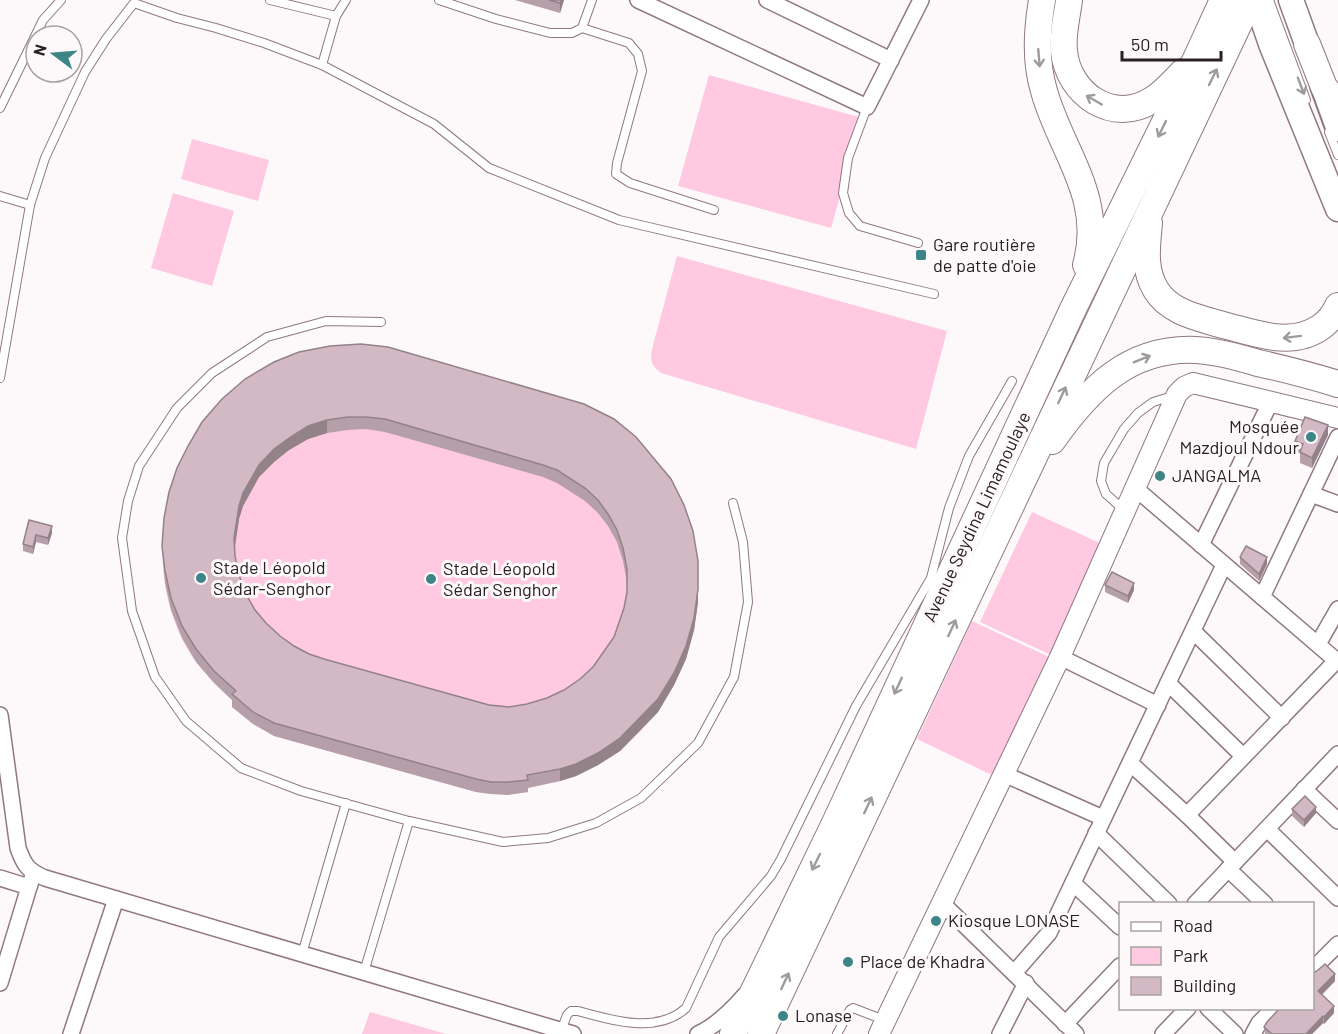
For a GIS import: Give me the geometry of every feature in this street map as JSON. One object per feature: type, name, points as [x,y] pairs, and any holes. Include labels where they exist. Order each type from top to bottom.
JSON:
[{"type":"highway","points":[[1042,0],[1037,39],[1043,89],[1084,186],[1091,226],[1091,245],[1073,309]]},
{"type":"highway","points":[[1069,0],[1064,52],[1069,72],[1077,86],[1088,97],[1103,105],[1120,109],[1133,108],[1152,101],[1196,59]]},
{"type":"highway","name":"Avenue Seydina Limamoulaye","points":[[731,1030],[746,1006],[834,823],[1073,309],[1223,0]]},
{"type":"highway","name":"Avenue Seydina Limamoulaye","points":[[761,1034],[1250,0]]},
{"type":"highway","points":[[1306,44],[1324,87],[1334,119]]},
{"type":"highway","points":[[1150,208],[1146,250],[1151,279],[1156,291],[1164,299],[1188,315],[1269,337],[1286,338],[1313,332],[1326,324],[1338,306]]},
{"type":"highway","points":[[1017,490],[1058,432],[1092,393],[1121,369],[1146,356],[1168,351],[1196,350],[1218,353],[1338,384]]},
{"type":"main road","points":[[1256,0],[1276,38],[1338,209]]},
{"type":"main road","points":[[1293,5],[1306,44]]},
{"type":"street","points":[[638,0],[867,106],[917,2]]},
{"type":"street","points":[[767,0],[891,60]]},
{"type":"street","points":[[883,1027],[1060,657],[1177,394],[1184,387],[1193,383],[1338,418]]},
{"type":"street","points":[[1201,545],[1271,401]]},
{"type":"street","points":[[1262,597],[1338,437]]},
{"type":"street","points":[[1135,488],[1337,661],[1186,815]]},
{"type":"street","points":[[1311,494],[1338,504]]},
{"type":"street","points":[[1000,1034],[1020,978],[1049,933],[1224,565]]},
{"type":"street","points":[[1318,644],[1338,609]]},
{"type":"street","points":[[1193,630],[1282,718]]},
{"type":"street","points":[[1060,657],[1158,705]]},
{"type":"street","points":[[1168,683],[1243,756]]},
{"type":"street","points":[[0,720],[5,788],[21,859],[32,880],[4,958],[0,983]]},
{"type":"street","points":[[1196,902],[1338,754]]},
{"type":"street","points":[[1130,763],[1186,815],[1264,902]]},
{"type":"street","points":[[1004,774],[1103,818]]},
{"type":"street","points":[[1304,789],[1338,821]]},
{"type":"street","points":[[1267,829],[1338,898]]},
{"type":"street","points":[[1096,833],[1168,902]]},
{"type":"street","points":[[0,878],[32,880],[116,899],[567,1032]]},
{"type":"street","points":[[1072,883],[1119,926]]},
{"type":"street","points":[[71,1034],[116,899]]},
{"type":"street","points":[[942,903],[1071,1029],[1119,967]]},
{"type":"street","points":[[1316,959],[1338,944]]},
{"type":"street","points":[[698,1034],[707,1030],[725,1015],[759,979]]},
{"type":"street","points":[[1163,1034],[1186,1010]]},
{"type":"street","points":[[1210,1010],[1235,1034]]},
{"type":"street","points":[[1253,1034],[1259,1023],[1272,1010]]},
{"type":"lane","points":[[0,108],[43,20],[61,0]]},
{"type":"lane","points":[[270,0],[336,16]]},
{"type":"lane","points":[[322,65],[336,16],[346,0]]},
{"type":"lane","points":[[439,0],[496,19],[550,33],[572,33],[582,28],[592,0]]},
{"type":"lane","points":[[1269,0],[1276,38],[1309,106]]},
{"type":"lane","points":[[0,378],[30,205],[45,158],[85,72],[131,1],[177,18],[264,43],[322,65],[434,124],[489,168],[619,220],[934,294]]},
{"type":"lane","points":[[582,28],[628,43],[638,54],[642,71],[616,174],[630,183],[714,210]]},
{"type":"lane","points":[[867,106],[848,158],[843,193],[849,213],[860,226],[918,243]]},
{"type":"lane","points":[[1334,119],[1338,155]]},
{"type":"lane","points":[[0,196],[30,205]]},
{"type":"lane","points":[[381,321],[326,321],[267,337],[212,372],[177,408],[139,466],[128,501],[122,538],[132,610],[155,677],[186,722],[241,768],[301,791],[409,821],[503,842],[548,838],[596,823],[641,798],[698,743],[734,677],[748,602],[743,542],[733,503]]},
{"type":"lane","points":[[567,1032],[567,1015],[571,1011],[621,1024],[647,1027],[658,1026],[678,1017],[686,1008],[719,937],[771,876],[781,859],[856,706],[931,578],[949,508],[969,456],[1012,381]]},
{"type":"lane","points":[[1125,511],[1106,494],[1101,481],[1104,463],[1124,429],[1138,413],[1153,402],[1177,394]]},
{"type":"lane","points":[[303,954],[346,803]]},
{"type":"lane","points":[[364,972],[409,821]]},
{"type":"lane","points":[[837,1034],[853,1008],[883,1027]]},
{"type":"green space","points":[[709,75],[862,118],[831,228],[678,186]]},
{"type":"green space","points":[[192,139],[269,160],[258,201],[181,179]]},
{"type":"green space","points":[[173,193],[234,211],[212,286],[151,268]]},
{"type":"green space","points":[[677,256],[947,331],[916,449],[657,370],[652,364],[651,354]]},
{"type":"green space","name":"Stade Léopold Sédar Senghor","points":[[584,417],[698,602],[694,630],[686,659],[658,712],[620,751],[598,765],[576,776],[528,788],[528,792],[489,794],[274,736],[253,724],[232,707],[235,703],[206,674],[188,650],[168,601],[163,566],[164,533],[202,435]]},
{"type":"green space","points":[[1032,512],[1102,544],[1051,655],[980,622]]},
{"type":"green space","points":[[972,621],[1049,657],[994,776],[917,739]]},
{"type":"green space","points":[[370,1012],[446,1034],[362,1034]]},
{"type":"building","name":"Stade Léopold Sédar-Senghor","points":[[361,344],[388,347],[584,404],[614,419],[636,437],[671,479],[684,505],[693,531],[698,561],[698,589],[694,618],[686,646],[674,673],[658,699],[620,738],[576,764],[527,775],[528,780],[491,782],[476,779],[274,723],[253,712],[232,694],[236,691],[214,671],[196,649],[182,626],[171,598],[162,546],[169,492],[177,468],[202,422],[222,399],[245,379],[274,362],[299,352],[330,346]],"holes":[[[366,417],[385,419],[557,470],[585,488],[598,500],[617,530],[623,548],[627,569],[627,592],[614,637],[593,667],[580,679],[564,690],[527,704],[509,707],[489,705],[309,654],[280,636],[255,610],[239,575],[234,538],[243,493],[259,465],[274,449],[308,426],[327,420]]]},
{"type":"building","points":[[1305,417],[1328,425],[1312,458],[1300,452],[1303,444],[1295,441]]},
{"type":"building","points":[[29,520],[52,526],[48,538],[36,535],[33,547],[23,544]]},
{"type":"building","points":[[1246,546],[1267,557],[1259,574],[1240,557]]},
{"type":"building","points":[[1112,572],[1134,583],[1128,596],[1105,585]]},
{"type":"building","points":[[1305,796],[1316,807],[1304,820],[1292,809]]},
{"type":"building","points":[[1325,964],[1335,974],[1318,991],[1334,1006],[1306,1034],[1272,1034],[1264,1027],[1278,1010],[1314,1010],[1314,973]]},
{"type":"place","name":"Gare routière de patte d'oie","points":[[921,255]]},
{"type":"place","name":"Mosquée Mazdjoul Ndour","points":[[1311,437]]},
{"type":"place","name":"JANGALMA","points":[[1160,476]]},
{"type":"place","name":"Stade Léopold Sédar-Senghor","points":[[201,578]]},
{"type":"place","name":"Stade Léopold Sédar Senghor","points":[[431,579]]},
{"type":"place","name":"Kiosque LONASE","points":[[936,921]]},
{"type":"place","name":"Place de Khadra","points":[[848,962]]},
{"type":"place","name":"Lonase","points":[[783,1016]]}]
